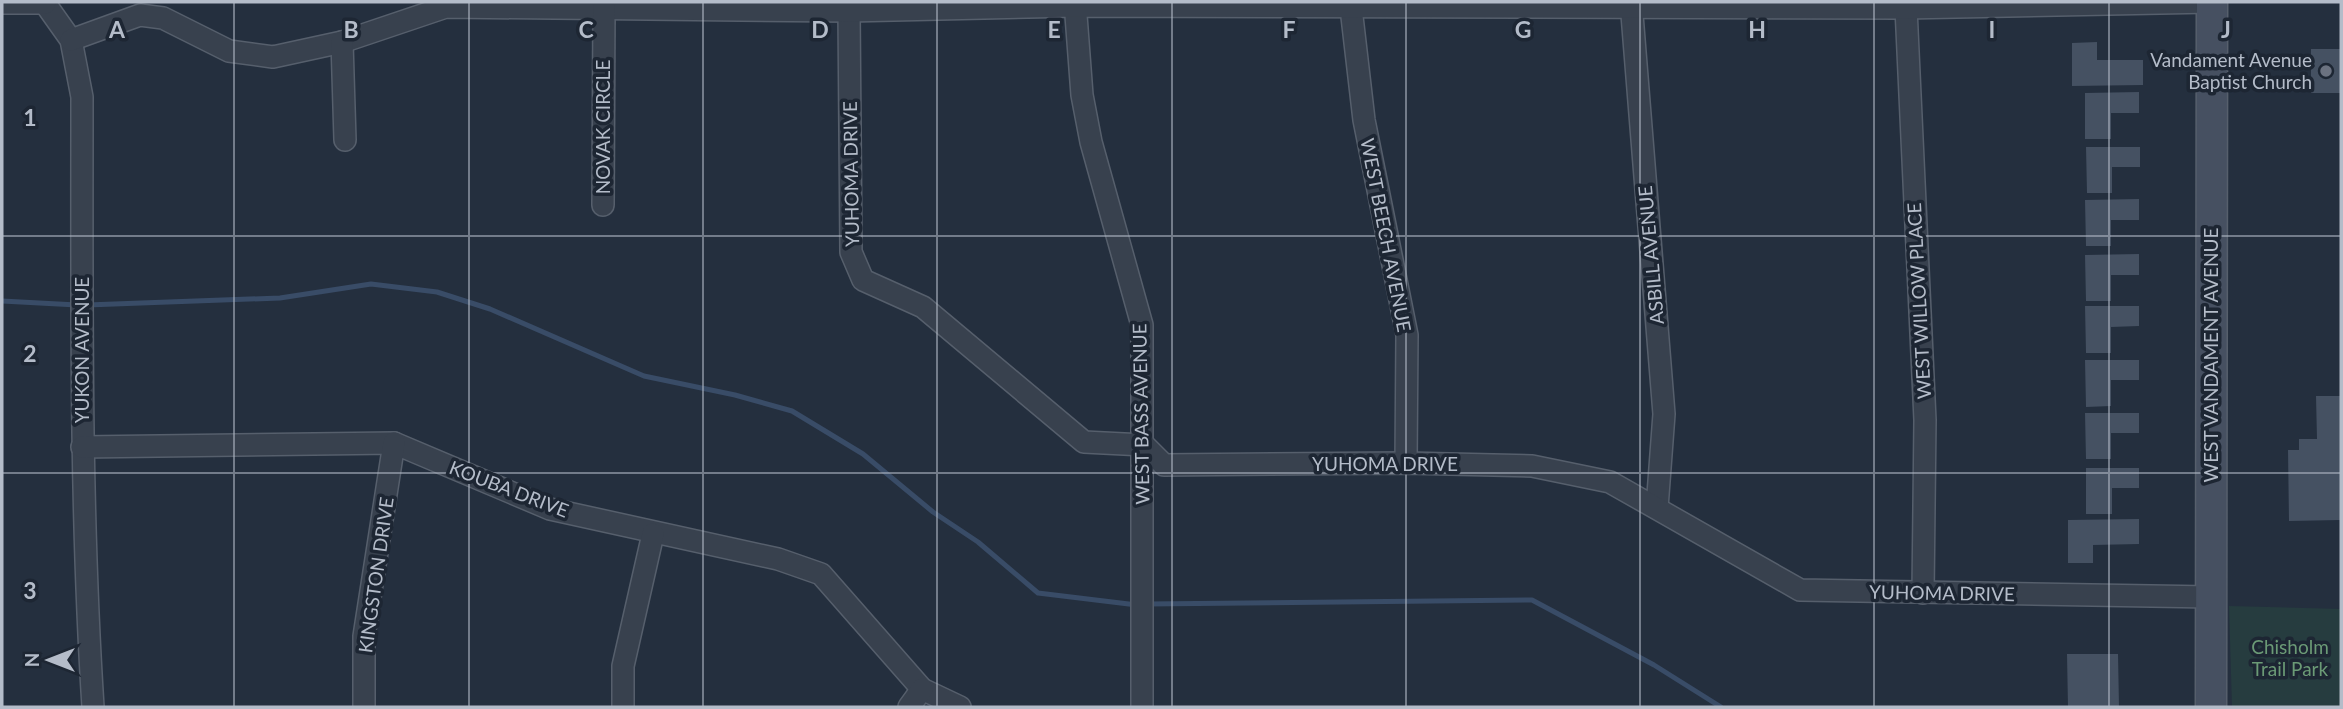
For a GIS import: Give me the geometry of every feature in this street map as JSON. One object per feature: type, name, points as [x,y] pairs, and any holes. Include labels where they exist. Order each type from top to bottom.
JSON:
[{"type":"street","points":[[71,40],[140,15],[163,18],[229,51],[273,57],[342,42],[446,7],[849,11],[1075,4],[1351,8],[1631,4],[1906,8],[2212,2]]},
{"type":"street","name":"WEST VANDAMENT AVENUE","points":[[2211,707],[2212,2]]},
{"type":"street","points":[[2,3],[45,3]]},
{"type":"street","name":"YUKON AVENUE","points":[[45,3],[71,40],[82,97],[82,447],[85,578],[93,707]]},
{"type":"street","name":"WEST BASS AVENUE","points":[[1075,4],[1082,95],[1091,142],[1142,325],[1142,707]]},
{"type":"street","name":"ASBILL AVENUE","points":[[1631,4],[1664,414],[1657,508]]},
{"type":"street","name":"NOVAK CIRCLE","points":[[603,205],[604,7]]},
{"type":"street","name":"WEST BEECH AVENUE","points":[[1351,8],[1364,120],[1406,335],[1406,463]]},
{"type":"street","name":"WEST WILLOW PLACE","points":[[1906,8],[1925,420],[1923,593]]},
{"type":"street","name":"YUHOMA DRIVE","points":[[849,11],[851,252],[863,280],[923,307],[1084,442],[1144,446],[1164,464],[1406,463],[1532,466],[1610,481],[1800,590],[2210,597]]},
{"type":"street","points":[[342,42],[345,140]]},
{"type":"street","name":"KOUBA DRIVE","points":[[82,447],[394,443],[550,509],[653,534],[778,559],[821,574],[922,689],[960,707]]},
{"type":"street","name":"KINGSTON DRIVE","points":[[364,707],[364,636],[394,443]]},
{"type":"street","points":[[623,707],[623,666],[653,534]]},
{"type":"street","points":[[909,707],[922,689]]},
{"type":"green space","name":"Chisholm Trail Park","points":[[2229,606],[2341,609],[2341,707],[2232,707]]},
{"type":"building","points":[[2097,42],[2097,60],[2143,60],[2143,85],[2072,86],[2072,43]]},
{"type":"building","name":"Vandament Avenue Baptist Church","points":[[2311,49],[2341,49],[2341,93],[2311,93]]},
{"type":"building","points":[[2139,92],[2139,113],[2111,113],[2111,139],[2085,139],[2085,93]]},
{"type":"building","points":[[2086,147],[2140,147],[2140,167],[2112,167],[2112,193],[2087,193]]},
{"type":"building","points":[[2139,199],[2139,220],[2111,220],[2111,246],[2086,246],[2085,200]]},
{"type":"building","points":[[2139,254],[2139,275],[2111,275],[2111,301],[2086,301],[2085,255]]},
{"type":"building","points":[[2085,306],[2139,306],[2139,326],[2111,327],[2111,353],[2086,353]]},
{"type":"building","points":[[2085,360],[2139,360],[2139,380],[2111,380],[2111,406],[2086,407]]},
{"type":"building","points":[[2316,396],[2340,396],[2340,520],[2289,521],[2288,450],[2299,450],[2299,439],[2317,439]]},
{"type":"building","points":[[2085,413],[2139,413],[2139,433],[2111,433],[2111,459],[2086,459]]},
{"type":"building","points":[[2086,468],[2139,468],[2139,488],[2112,488],[2112,514],[2086,514]]},
{"type":"building","points":[[2139,519],[2139,544],[2093,545],[2093,563],[2068,563],[2068,520]]},
{"type":"building","points":[[2067,654],[2118,654],[2119,707],[2068,707]]},
{"type":"waterway","points":[[87,305],[280,298],[371,284],[437,292],[490,309],[644,376],[735,395],[792,411],[863,454],[933,512],[978,542],[1038,593],[1137,605]]},
{"type":"waterway","points":[[2,301],[77,305]]},
{"type":"waterway","points":[[1147,604],[1532,600],[1654,665],[1721,707]]},
{"type":"place","name":"Vandament Avenue Baptist Church","points":[[2326,71]]}]
